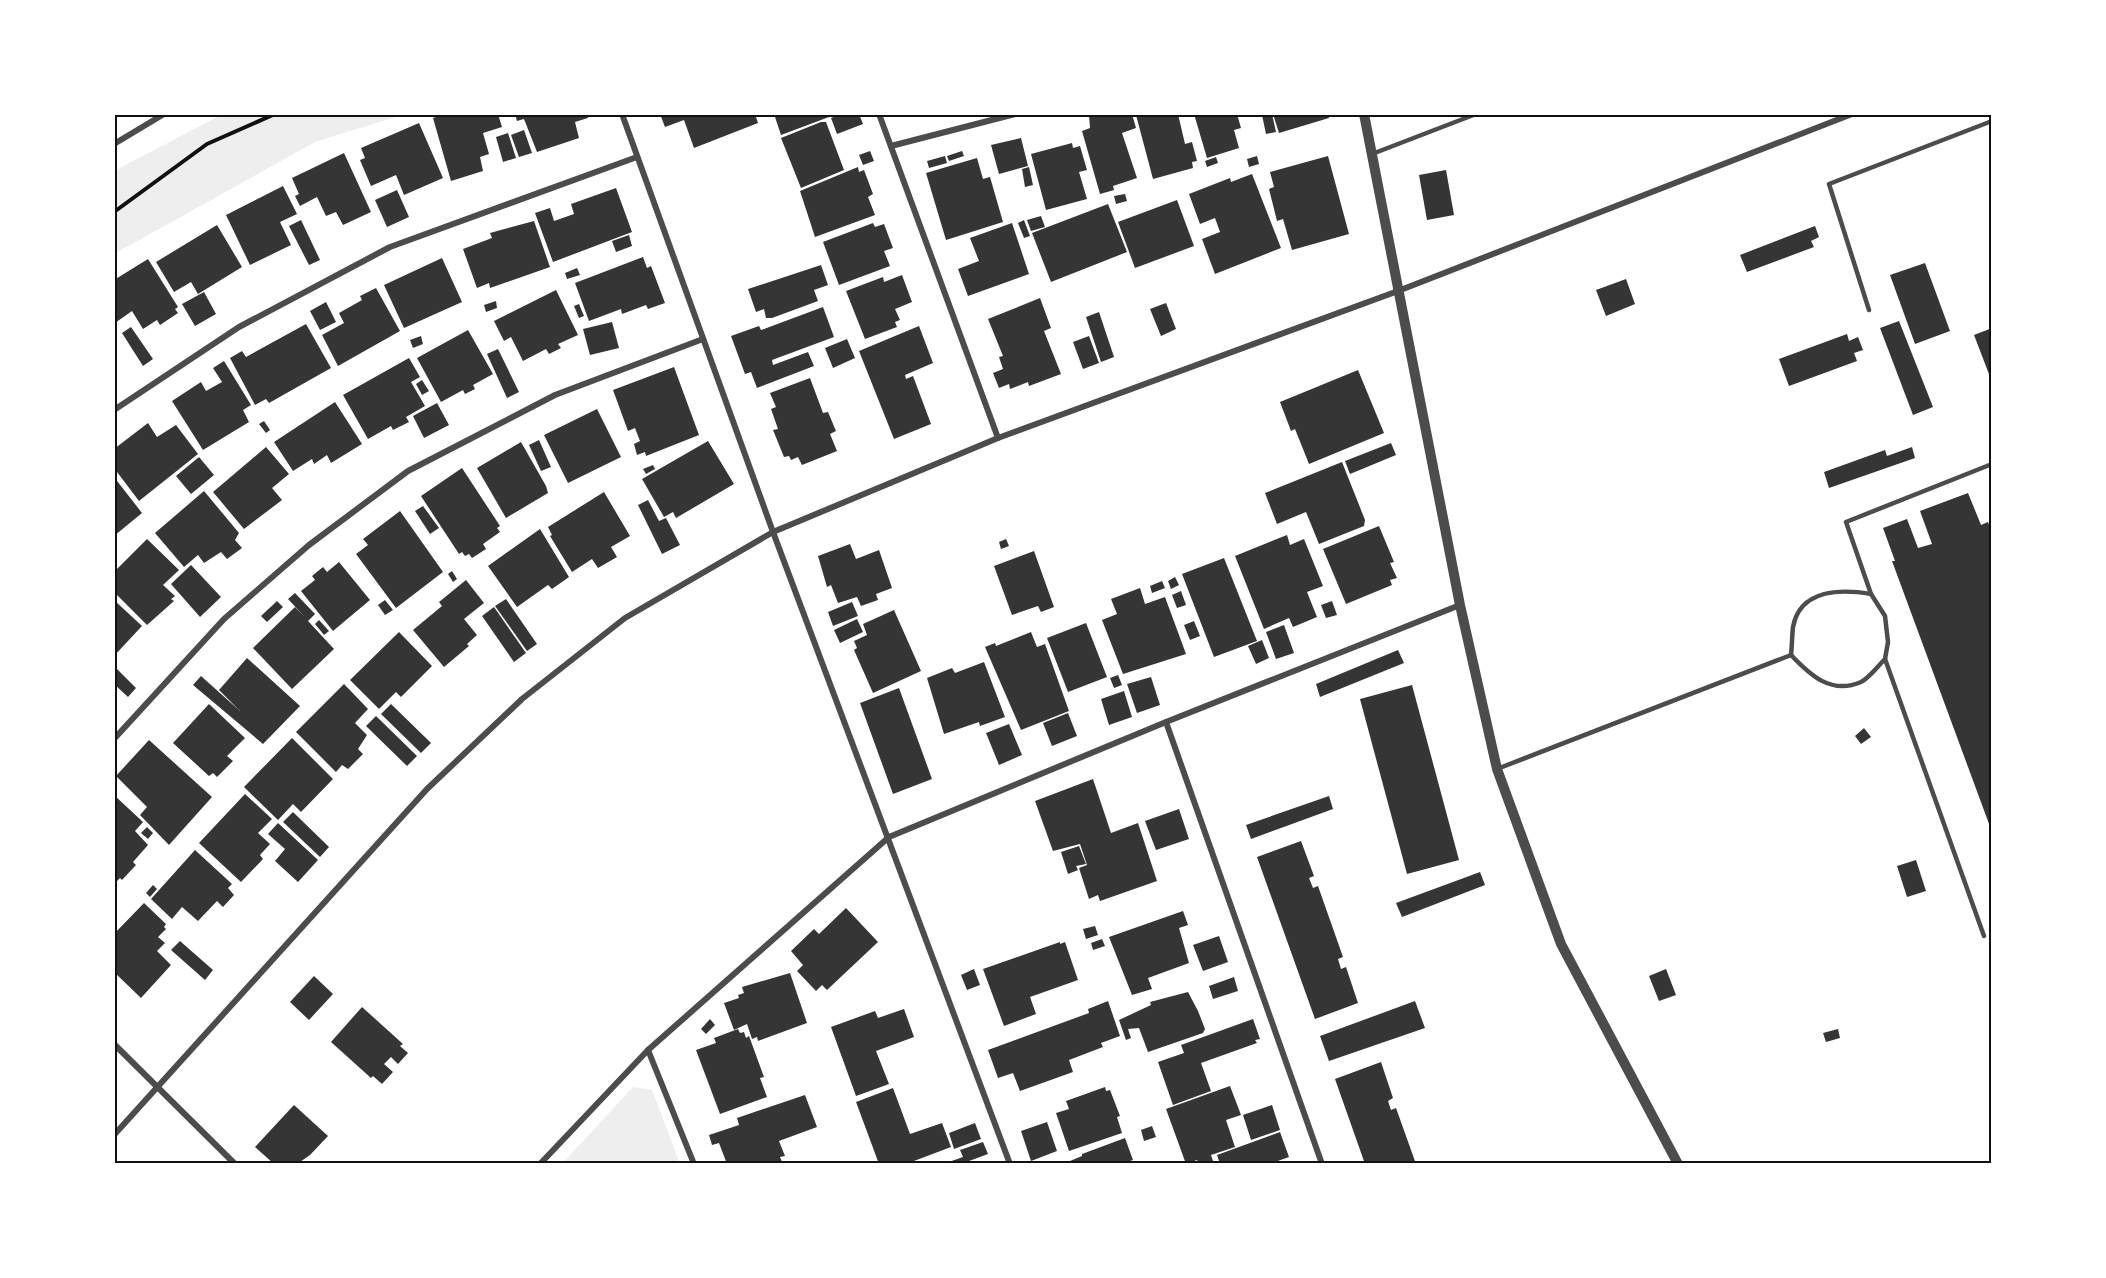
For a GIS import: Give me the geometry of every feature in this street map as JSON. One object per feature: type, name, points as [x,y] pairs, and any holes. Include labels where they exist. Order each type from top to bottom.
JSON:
[{"type":"street","points":[[114,144],[164,114]]},
{"type":"street","points":[[622,114],[773,532],[890,837],[1010,1164]]},
{"type":"street","points":[[879,114],[998,438]]},
{"type":"street","points":[[891,146],[1015,114]]},
{"type":"street","points":[[1364,114],[1460,605],[1497,769],[1561,944],[1678,1164]]},
{"type":"street","points":[[114,1135],[427,789],[522,699],[625,618],[773,532],[998,438],[1398,291],[1852,114]]},
{"type":"street","points":[[114,410],[239,327],[390,247],[637,157]]},
{"type":"street","points":[[114,739],[224,619],[309,545],[408,471],[555,395],[704,339]]},
{"type":"street","points":[[540,1164],[648,1050],[890,837],[1166,722],[1460,605]]},
{"type":"street","points":[[1166,722],[1322,1164]]},
{"type":"street","points":[[114,1044],[235,1164]]},
{"type":"street","points":[[648,1050],[694,1164]]},
{"type":"lane","points":[[1372,154],[1476,114]]},
{"type":"lane","points":[[1869,310],[1829,184],[1992,122]]},
{"type":"lane","points":[[1984,936],[1885,659],[1888,642],[1885,616],[1871,594],[1846,522],[1992,464]]},
{"type":"lane","points":[[1871,594],[1828,591],[1804,605],[1793,625],[1791,655],[1811,676],[1836,686],[1862,681],[1885,659]]},
{"type":"lane","points":[[1497,769],[1791,655]]},
{"type":"path","points":[[114,212],[207,144],[275,114]]},
{"type":"shaded area","points":[[223,114],[405,114],[315,142],[114,254],[114,171]]},
{"type":"shaded area","points":[[633,1087],[652,1090],[680,1164],[562,1164]]},
{"type":"building","points":[[445,114],[498,114],[502,127],[483,133],[489,154],[480,157],[483,171],[451,181],[433,118]]},
{"type":"building","points":[[515,114],[587,114],[588,118],[575,122],[579,138],[537,152],[524,119],[517,121]]},
{"type":"building","points":[[660,114],[755,114],[758,123],[694,148],[684,120],[665,127]]},
{"type":"building","points":[[774,114],[828,114],[829,117],[781,135]]},
{"type":"building","points":[[841,114],[859,114],[863,124],[837,134],[831,118]]},
{"type":"building","points":[[1132,114],[1136,128],[1122,133],[1137,178],[1113,186],[1114,190],[1100,194],[1082,131],[1090,128],[1089,115]]},
{"type":"building","points":[[1178,114],[1185,144],[1192,142],[1197,161],[1192,162],[1193,168],[1153,179],[1136,115]]},
{"type":"building","points":[[1194,114],[1237,114],[1241,128],[1234,130],[1239,148],[1207,158]]},
{"type":"building","points":[[1272,114],[1276,132],[1266,134],[1262,115]]},
{"type":"building","points":[[1273,114],[1328,114],[1329,118],[1279,133]]},
{"type":"building","points":[[826,122],[844,170],[801,188],[781,138]]},
{"type":"building","points":[[419,123],[443,178],[404,195],[396,175],[371,186],[360,160],[365,158],[361,148]]},
{"type":"building","points":[[524,130],[532,153],[519,157],[511,135]]},
{"type":"building","points":[[508,133],[516,158],[503,162],[496,137]]},
{"type":"building","points":[[1021,138],[1028,166],[999,174],[991,145]]},
{"type":"building","points":[[1072,143],[1073,148],[1080,146],[1087,170],[1079,172],[1087,199],[1046,210],[1031,154]]},
{"type":"building","points":[[870,151],[874,161],[863,165],[859,155]]},
{"type":"building","points":[[962,151],[964,156],[949,161],[947,156]]},
{"type":"building","points":[[344,153],[371,212],[343,225],[336,212],[326,216],[317,197],[300,206],[295,196],[299,194],[292,178]]},
{"type":"building","points":[[945,156],[947,163],[929,168],[927,161]]},
{"type":"building","points":[[1257,156],[1259,164],[1249,167],[1247,159]]},
{"type":"building","points":[[1328,156],[1349,234],[1292,250],[1283,219],[1277,221],[1269,189],[1274,187],[1270,172]]},
{"type":"building","points":[[1216,157],[1218,163],[1207,167],[1205,161]]},
{"type":"building","points":[[977,158],[983,179],[990,177],[1003,222],[946,240],[926,173]]},
{"type":"building","points":[[858,167],[859,172],[864,170],[873,194],[868,197],[875,215],[815,237],[800,191]]},
{"type":"building","points":[[1029,167],[1033,185],[1025,187],[1022,169]]},
{"type":"building","points":[[1446,170],[1454,215],[1427,220],[1419,175]]},
{"type":"building","points":[[1252,174],[1281,248],[1215,274],[1202,239],[1220,232],[1215,218],[1200,224],[1189,194],[1230,178],[1231,182]]},
{"type":"building","points":[[283,186],[297,214],[280,222],[291,245],[250,265],[226,215]]},
{"type":"building","points":[[616,188],[632,232],[553,262],[535,213],[550,208],[554,221],[574,214],[571,204]]},
{"type":"building","points":[[397,190],[409,217],[387,227],[375,200]]},
{"type":"building","points":[[1125,194],[1127,201],[1116,204],[1114,196]]},
{"type":"building","points":[[1177,200],[1194,246],[1135,268],[1118,222]]},
{"type":"building","points":[[1108,204],[1127,252],[1051,282],[1032,233]]},
{"type":"building","points":[[1041,216],[1045,227],[1031,231],[1027,220]]},
{"type":"building","points":[[301,220],[320,260],[309,265],[289,226]]},
{"type":"building","points":[[1024,220],[1030,236],[1024,238],[1018,223]]},
{"type":"building","points":[[534,221],[550,267],[490,288],[489,283],[477,288],[463,249],[492,238],[490,233]]},
{"type":"building","points":[[873,223],[875,227],[884,224],[893,248],[884,251],[890,266],[839,285],[823,242]]},
{"type":"building","points":[[1012,223],[1029,274],[968,296],[958,269],[979,261],[970,238]]},
{"type":"building","points":[[217,225],[242,267],[198,294],[191,282],[174,292],[156,262]]},
{"type":"building","points":[[1815,226],[1819,237],[1811,241],[1814,247],[1747,272],[1740,255]]},
{"type":"building","points":[[629,235],[632,246],[616,252],[612,241]]},
{"type":"building","points":[[643,257],[647,268],[651,266],[665,303],[648,309],[646,305],[622,314],[621,309],[589,321],[575,283]]},
{"type":"building","points":[[442,258],[462,302],[404,328],[384,285]]},
{"type":"building","points":[[148,259],[178,307],[175,309],[178,313],[160,325],[157,320],[143,329],[132,311],[115,323],[114,280]]},
{"type":"building","points":[[1925,263],[1950,331],[1915,344],[1890,275]]},
{"type":"building","points":[[821,265],[828,285],[814,290],[818,301],[772,318],[766,318],[764,309],[756,312],[748,289]]},
{"type":"building","points":[[577,268],[580,275],[567,279],[565,273]]},
{"type":"building","points":[[902,275],[912,302],[895,309],[900,320],[895,322],[897,327],[865,339],[846,291],[883,277],[884,282]]},
{"type":"building","points":[[1626,279],[1635,304],[1606,316],[1596,290]]},
{"type":"building","points":[[376,288],[400,331],[338,366],[322,335],[344,323],[339,313],[362,300],[360,296]]},
{"type":"building","points":[[556,290],[578,335],[558,344],[561,348],[549,354],[546,349],[523,361],[511,337],[504,341],[494,321]]},
{"type":"building","points":[[204,292],[216,314],[195,326],[182,304]]},
{"type":"building","points":[[1040,298],[1051,328],[1044,331],[1061,374],[1029,386],[1028,382],[1010,389],[1009,384],[999,388],[993,373],[1003,369],[999,357],[1003,356],[988,319]]},
{"type":"building","points":[[496,301],[497,308],[486,312],[484,305]]},
{"type":"building","points":[[326,302],[336,322],[320,330],[310,311]]},
{"type":"building","points":[[1166,303],[1176,329],[1161,336],[1150,309]]},
{"type":"building","points":[[579,304],[584,316],[579,318],[574,306]]},
{"type":"building","points":[[823,307],[834,337],[772,360],[773,365],[808,352],[814,366],[757,388],[751,372],[745,374],[731,336],[759,326],[761,330]]},
{"type":"building","points":[[1099,312],[1114,357],[1101,362],[1086,317]]},
{"type":"building","points":[[1899,321],[1933,407],[1913,415],[1880,328]]},
{"type":"building","points":[[612,322],[619,348],[590,355],[583,329]]},
{"type":"building","points":[[306,324],[331,368],[269,403],[266,399],[255,405],[230,358],[242,351],[246,357]]},
{"type":"building","points":[[919,326],[933,363],[905,375],[906,379],[913,376],[931,424],[894,439],[859,351]]},
{"type":"building","points":[[131,327],[153,359],[143,366],[122,333]]},
{"type":"building","points":[[1992,328],[1992,382],[1974,335]]},
{"type":"building","points":[[468,330],[493,374],[473,385],[475,389],[465,394],[463,390],[441,402],[417,358]]},
{"type":"building","points":[[1847,334],[1849,341],[1858,337],[1863,350],[1854,353],[1857,361],[1789,386],[1779,359]]},
{"type":"building","points":[[421,336],[423,344],[413,348],[410,340]]},
{"type":"building","points":[[1089,336],[1099,363],[1083,369],[1073,342]]},
{"type":"building","points":[[847,339],[855,358],[833,368],[825,348]]},
{"type":"building","points":[[498,349],[519,392],[507,398],[487,354]]},
{"type":"building","points":[[409,358],[420,377],[411,382],[425,406],[406,417],[409,422],[393,430],[391,426],[368,439],[343,395]]},
{"type":"building","points":[[224,361],[251,405],[243,410],[249,422],[203,450],[172,401],[201,382],[206,391],[222,382],[213,368]]},
{"type":"building","points":[[674,367],[699,435],[646,456],[645,452],[637,455],[634,444],[640,441],[635,428],[628,431],[613,390]]},
{"type":"building","points":[[1358,370],[1384,433],[1309,464],[1295,429],[1291,431],[1280,402]]},
{"type":"building","points":[[810,378],[823,413],[828,412],[836,431],[830,434],[837,451],[802,465],[798,457],[791,460],[789,456],[784,457],[773,430],[778,429],[771,409],[776,407],[770,393]]},
{"type":"building","points":[[422,380],[429,391],[422,395],[416,384]]},
{"type":"building","points":[[335,402],[362,444],[331,463],[327,455],[314,464],[312,459],[293,471],[274,442]]},
{"type":"building","points":[[437,403],[449,425],[424,438],[413,416]]},
{"type":"building","points":[[597,409],[621,457],[568,483],[544,435]]},
{"type":"building","points":[[264,421],[270,430],[266,433],[259,424]]},
{"type":"building","points":[[148,423],[157,437],[176,425],[198,454],[139,501],[114,468],[114,449]]},
{"type":"building","points":[[539,440],[551,467],[541,471],[529,445]]},
{"type":"building","points":[[708,441],[734,484],[676,518],[673,512],[664,517],[642,479]]},
{"type":"building","points":[[521,442],[548,493],[506,518],[477,468]]},
{"type":"building","points":[[1391,443],[1396,455],[1350,474],[1345,461]]},
{"type":"building","points":[[266,447],[289,474],[272,488],[282,500],[244,529],[213,492]]},
{"type":"building","points":[[1912,447],[1915,458],[1829,488],[1824,472],[1885,450],[1887,456]]},
{"type":"building","points":[[199,457],[214,475],[191,494],[176,476]]},
{"type":"building","points":[[1342,462],[1365,520],[1364,526],[1319,544],[1306,512],[1277,524],[1265,493]]},
{"type":"building","points":[[653,465],[655,469],[646,474],[643,469]]},
{"type":"building","points":[[462,468],[500,526],[497,528],[500,532],[483,544],[486,549],[472,558],[469,554],[465,556],[462,552],[459,554],[421,496]]},
{"type":"building","points":[[114,477],[142,513],[114,536]]},
{"type":"building","points":[[204,491],[239,533],[235,540],[242,548],[227,559],[221,552],[204,563],[198,555],[184,567],[155,533]]},
{"type":"building","points":[[604,492],[630,536],[611,547],[617,557],[598,568],[592,559],[572,572],[550,536],[552,535],[548,527]]},
{"type":"building","points":[[1968,493],[1981,525],[1988,522],[1992,533],[1992,832],[1892,561],[1895,561],[1883,528],[1907,519],[1918,548],[1932,544],[1920,511]]},
{"type":"building","points":[[648,500],[659,521],[666,518],[680,545],[662,554],[638,505]]},
{"type":"building","points":[[423,506],[439,528],[430,534],[415,511]]},
{"type":"building","points":[[400,511],[443,572],[396,608],[356,554],[368,545],[363,539]]},
{"type":"building","points":[[1379,526],[1394,562],[1390,563],[1397,578],[1390,580],[1392,585],[1346,604],[1323,549]]},
{"type":"building","points":[[540,529],[569,577],[552,589],[548,585],[517,607],[488,566]]},
{"type":"building","points":[[1287,535],[1290,545],[1304,539],[1323,586],[1307,592],[1317,617],[1293,627],[1289,618],[1264,629],[1235,556]]},
{"type":"building","points":[[147,539],[179,570],[163,585],[175,596],[171,599],[174,601],[147,625],[114,592],[114,572]]},
{"type":"building","points":[[1006,539],[1009,546],[1001,549],[999,542]]},
{"type":"building","points":[[850,544],[856,559],[879,550],[892,588],[876,594],[878,600],[861,606],[857,597],[838,603],[831,585],[827,587],[818,556]]},
{"type":"building","points":[[1034,551],[1054,607],[1041,612],[1038,606],[1012,615],[994,566]]},
{"type":"building","points":[[1224,558],[1257,641],[1214,657],[1182,574]]},
{"type":"building","points":[[339,562],[370,600],[333,631],[301,591],[315,580],[312,576],[323,567],[327,572]]},
{"type":"building","points":[[191,565],[221,597],[200,617],[171,584]]},
{"type":"building","points":[[452,571],[457,579],[453,582],[448,574]]},
{"type":"building","points":[[1175,577],[1179,585],[1171,589],[1168,581]]},
{"type":"building","points":[[466,580],[484,603],[464,619],[477,635],[467,644],[469,646],[444,667],[413,630],[442,606],[439,602]]},
{"type":"building","points":[[1162,581],[1165,588],[1152,593],[1150,586]]},
{"type":"building","points":[[1140,588],[1145,604],[1165,597],[1186,654],[1123,674],[1102,620],[1117,614],[1111,599]]},
{"type":"building","points":[[1181,591],[1186,605],[1177,608],[1172,595]]},
{"type":"building","points":[[295,593],[315,614],[308,621],[334,649],[292,689],[253,648],[295,607],[304,616],[288,599]]},
{"type":"building","points":[[506,599],[537,644],[527,651],[495,606]]},
{"type":"building","points":[[114,600],[142,626],[114,656]]},
{"type":"building","points":[[385,600],[393,610],[385,615],[378,605]]},
{"type":"building","points":[[277,601],[283,607],[267,622],[261,616]]},
{"type":"building","points":[[1332,601],[1337,615],[1326,618],[1321,605]]},
{"type":"building","points":[[852,602],[858,616],[833,626],[828,612]]},
{"type":"building","points":[[494,607],[526,653],[514,662],[482,616]]},
{"type":"building","points":[[894,610],[921,671],[873,693],[854,650],[857,648],[854,641],[867,635],[863,624]]},
{"type":"building","points":[[857,619],[863,632],[840,643],[834,630]]},
{"type":"building","points":[[319,620],[329,631],[324,635],[315,624]]},
{"type":"building","points":[[1194,621],[1200,636],[1190,640],[1184,625]]},
{"type":"building","points":[[1086,623],[1107,677],[1068,692],[1047,638]]},
{"type":"building","points":[[1284,625],[1294,653],[1276,659],[1266,632]]},
{"type":"building","points":[[399,632],[432,666],[401,697],[396,692],[379,709],[350,680]]},
{"type":"building","points":[[1031,632],[1037,647],[1045,644],[1069,711],[1021,730],[985,647],[995,643],[996,646]]},
{"type":"building","points":[[1262,640],[1269,658],[1256,664],[1248,646]]},
{"type":"building","points":[[1398,650],[1404,663],[1320,697],[1316,684]]},
{"type":"building","points":[[247,658],[300,706],[263,744],[193,685],[201,676],[240,711],[219,690]]},
{"type":"building","points":[[984,662],[1005,717],[980,726],[979,722],[944,734],[927,678],[952,668],[955,673]]},
{"type":"building","points":[[114,666],[136,688],[128,697],[114,684]]},
{"type":"building","points":[[1118,675],[1122,685],[1114,688],[1110,678]]},
{"type":"building","points":[[1151,677],[1160,705],[1137,713],[1127,684]]},
{"type":"building","points":[[344,684],[368,709],[355,723],[367,735],[358,749],[363,754],[348,769],[342,765],[336,772],[296,732]]},
{"type":"building","points":[[1412,685],[1459,860],[1407,874],[1360,699]]},
{"type":"building","points":[[899,688],[932,779],[893,794],[860,703]]},
{"type":"building","points":[[1124,691],[1132,717],[1109,725],[1101,699]]},
{"type":"building","points":[[209,704],[245,738],[227,756],[233,761],[217,777],[213,773],[209,776],[173,743]]},
{"type":"building","points":[[391,704],[431,743],[421,753],[381,714]]},
{"type":"building","points":[[1068,713],[1077,736],[1052,746],[1043,723]]},
{"type":"building","points":[[376,716],[417,756],[407,766],[366,726]]},
{"type":"building","points":[[1009,724],[1022,755],[999,765],[986,733]]},
{"type":"building","points":[[1864,728],[1871,737],[1861,744],[1855,736]]},
{"type":"building","points":[[292,738],[333,779],[301,812],[293,804],[278,820],[244,787]]},
{"type":"building","points":[[149,740],[212,797],[169,845],[140,815],[147,807],[116,776]]},
{"type":"building","points":[[1093,779],[1111,833],[1138,823],[1157,881],[1100,901],[1098,895],[1089,899],[1079,868],[1087,865],[1080,844],[1053,851],[1035,801]]},
{"type":"building","points":[[245,794],[272,819],[258,833],[270,844],[260,855],[263,859],[241,882],[199,843]]},
{"type":"building","points":[[114,795],[143,822],[135,831],[148,845],[133,862],[136,865],[122,880],[120,878],[117,881],[114,879]]},
{"type":"building","points":[[1329,796],[1333,809],[1251,839],[1246,825]]},
{"type":"building","points":[[1179,809],[1189,839],[1156,850],[1145,821]]},
{"type":"building","points":[[293,812],[329,847],[320,857],[283,822]]},
{"type":"building","points":[[278,823],[318,860],[298,882],[275,861],[285,849],[268,834]]},
{"type":"building","points":[[147,827],[153,833],[148,839],[141,833]]},
{"type":"building","points":[[1301,841],[1314,876],[1309,878],[1313,888],[1318,886],[1343,957],[1338,959],[1341,969],[1346,967],[1358,1003],[1315,1019],[1257,857]]},
{"type":"building","points":[[1079,846],[1086,864],[1076,866],[1078,870],[1068,874],[1061,852]]},
{"type":"building","points":[[195,850],[232,884],[228,888],[234,895],[223,907],[217,901],[198,921],[182,907],[172,919],[151,899]]},
{"type":"building","points":[[1916,860],[1926,891],[1907,897],[1897,866]]},
{"type":"building","points":[[1480,872],[1485,885],[1402,917],[1396,903]]},
{"type":"building","points":[[153,885],[157,889],[150,897],[146,893]]},
{"type":"building","points":[[144,903],[166,924],[164,927],[166,929],[158,937],[165,943],[157,951],[171,965],[141,998],[114,972],[114,934]]},
{"type":"building","points":[[846,908],[878,942],[827,990],[822,985],[816,991],[797,971],[803,965],[791,951],[814,929],[819,934]]},
{"type":"building","points":[[1183,911],[1188,925],[1179,928],[1189,963],[1148,978],[1152,989],[1132,995],[1109,937]]},
{"type":"building","points":[[1095,926],[1098,935],[1086,939],[1083,929]]},
{"type":"building","points":[[1219,936],[1228,962],[1203,971],[1193,945]]},
{"type":"building","points":[[1102,939],[1105,946],[1093,950],[1091,943]]},
{"type":"building","points":[[180,941],[213,970],[205,980],[171,950]]},
{"type":"building","points":[[1060,942],[1060,944],[1065,942],[1078,980],[1030,997],[1036,1014],[1004,1026],[983,969]]},
{"type":"building","points":[[974,969],[980,985],[967,990],[961,975]]},
{"type":"building","points":[[1666,969],[1676,995],[1659,1001],[1649,976]]},
{"type":"building","points":[[790,973],[807,1023],[758,1041],[757,1037],[752,1039],[747,1024],[734,1030],[724,1003],[739,998],[738,995],[744,993],[742,987]]},
{"type":"building","points":[[314,976],[333,994],[309,1020],[290,1002]]},
{"type":"building","points":[[1234,977],[1238,991],[1213,999],[1209,986]]},
{"type":"building","points":[[1188,992],[1205,1029],[1203,1033],[1148,1052],[1139,1028],[1128,1029],[1131,1038],[1126,1040],[1119,1020],[1151,1005],[1150,1002]]},
{"type":"building","points":[[1108,1001],[1120,1036],[1101,1043],[1103,1047],[1069,1060],[1073,1072],[1020,1091],[1013,1073],[998,1078],[988,1050],[1089,1013],[1088,1009]]},
{"type":"building","points":[[1415,1001],[1425,1028],[1329,1061],[1320,1036]]},
{"type":"building","points":[[362,1007],[403,1044],[400,1046],[408,1053],[398,1064],[391,1057],[384,1064],[393,1072],[382,1084],[373,1076],[371,1078],[331,1042]]},
{"type":"building","points":[[904,1009],[914,1037],[876,1051],[889,1084],[856,1096],[831,1027],[875,1011],[878,1018]]},
{"type":"building","points":[[710,1019],[715,1025],[706,1034],[701,1029]]},
{"type":"building","points":[[1253,1019],[1260,1039],[1255,1040],[1257,1043],[1201,1063],[1211,1091],[1173,1105],[1158,1062],[1184,1053],[1181,1045]]},
{"type":"building","points":[[738,1029],[740,1033],[744,1032],[746,1038],[749,1036],[764,1077],[760,1078],[767,1097],[720,1114],[696,1050],[716,1043],[714,1038]]},
{"type":"building","points":[[1838,1029],[1840,1038],[1826,1042],[1823,1033]]},
{"type":"building","points":[[1381,1062],[1393,1098],[1388,1101],[1391,1110],[1396,1108],[1416,1164],[1365,1164],[1335,1079]]},
{"type":"building","points":[[1230,1086],[1241,1115],[1226,1120],[1235,1147],[1211,1155],[1214,1164],[1199,1164],[1197,1160],[1186,1164],[1166,1109]]},
{"type":"building","points":[[1105,1087],[1106,1091],[1110,1090],[1120,1116],[1117,1117],[1122,1133],[1069,1151],[1056,1113],[1069,1109],[1066,1101]]},
{"type":"building","points":[[893,1088],[910,1134],[942,1123],[951,1147],[906,1164],[879,1164],[856,1102]]},
{"type":"building","points":[[805,1095],[817,1127],[779,1141],[785,1156],[780,1157],[783,1164],[727,1164],[719,1143],[712,1145],[709,1135],[739,1125],[737,1118]]},
{"type":"building","points":[[294,1105],[328,1136],[310,1155],[297,1164],[274,1164],[255,1147]]},
{"type":"building","points":[[1272,1105],[1280,1130],[1251,1140],[1243,1115]]},
{"type":"building","points":[[1047,1122],[1057,1151],[1031,1161],[1021,1131]]},
{"type":"building","points":[[975,1123],[981,1139],[954,1149],[949,1133]]},
{"type":"building","points":[[1152,1126],[1156,1137],[1144,1141],[1141,1130]]},
{"type":"building","points":[[1280,1132],[1289,1157],[1269,1164],[1220,1164],[1217,1155]]},
{"type":"building","points":[[1125,1138],[1133,1160],[1130,1161],[1131,1164],[1071,1164],[1070,1161],[1082,1154]]},
{"type":"building","points":[[983,1142],[988,1154],[969,1161],[970,1164],[943,1164],[963,1157],[960,1150]]}]
